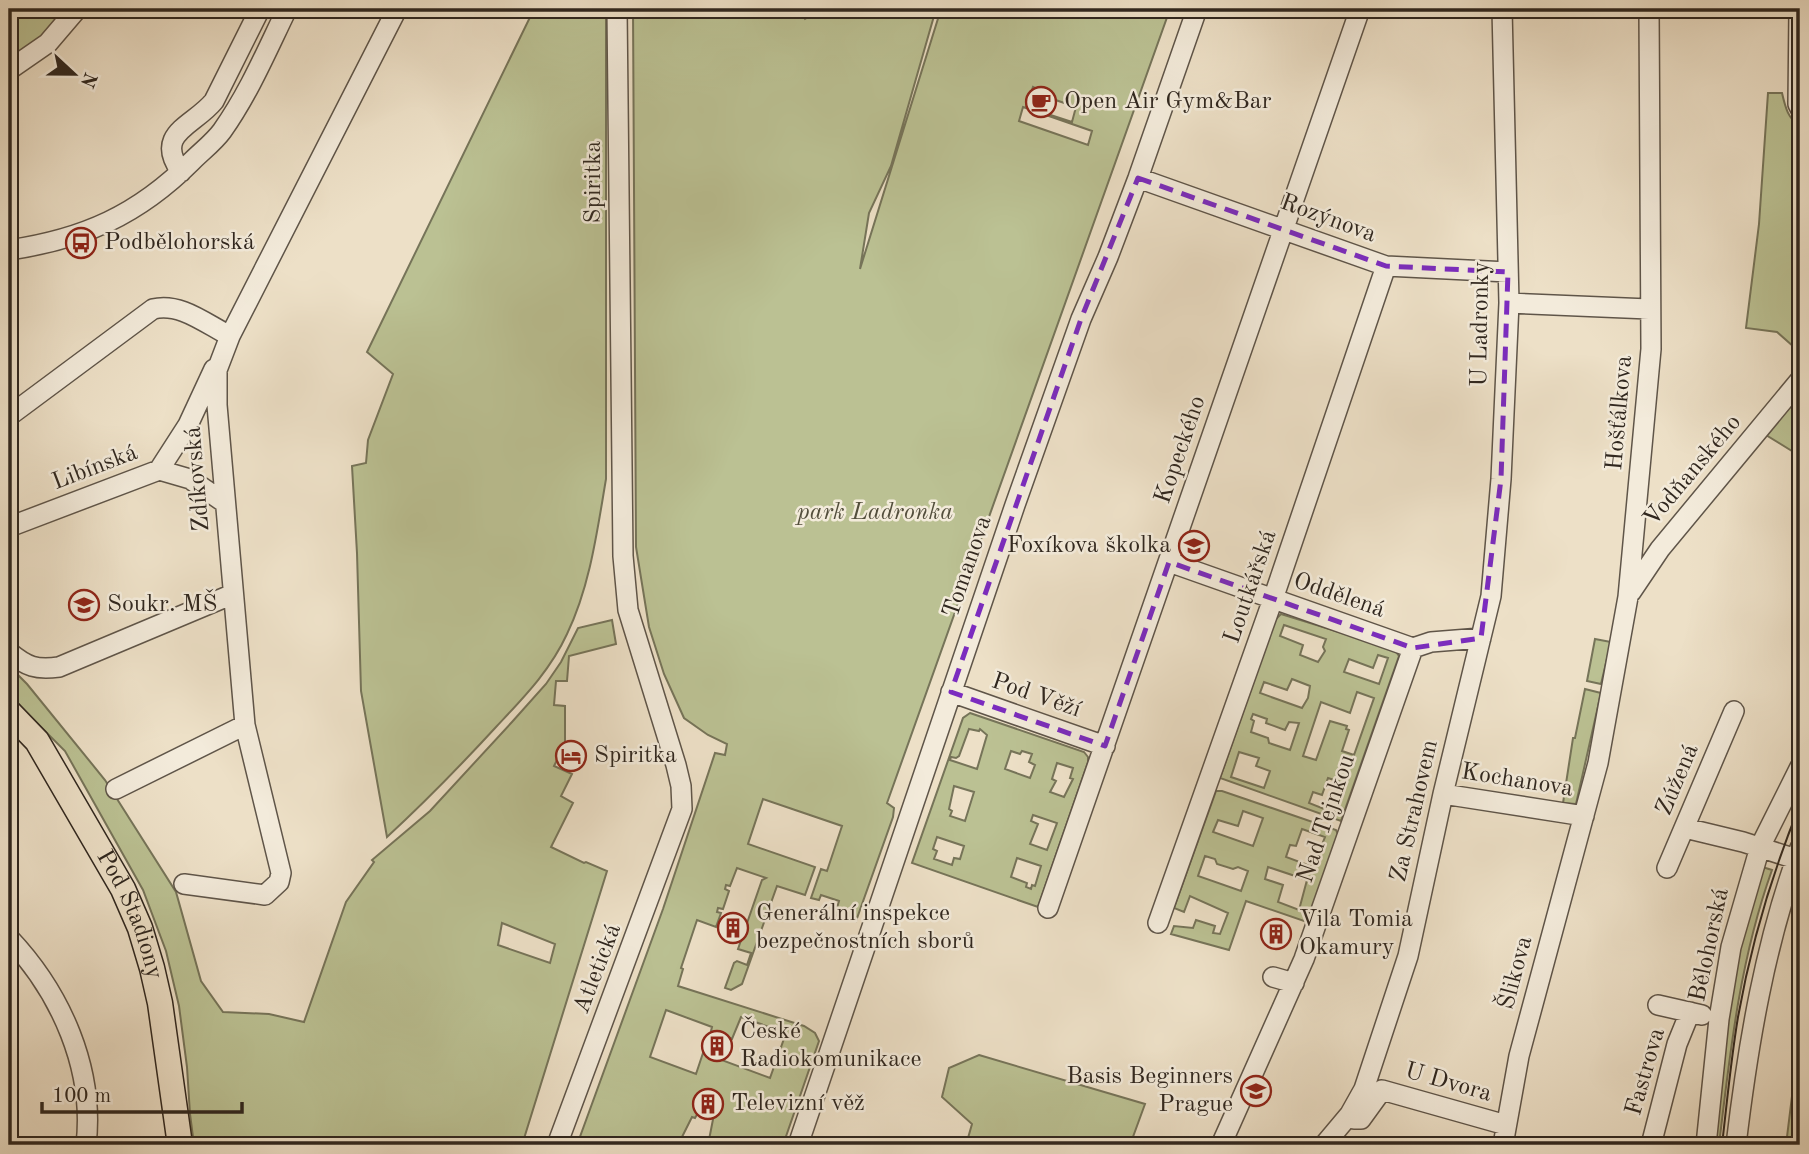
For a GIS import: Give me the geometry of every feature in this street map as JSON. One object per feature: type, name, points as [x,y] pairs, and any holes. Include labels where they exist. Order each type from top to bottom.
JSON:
[{"type":"main road","name":"Pod Stadiony","points":[[9,712],[37,741],[123,889],[140,928],[160,1003],[180,1145]]},
{"type":"street","points":[[9,70],[48,43],[77,9]]},
{"type":"street","points":[[181,172],[172,153],[173,138],[177,131],[206,112],[214,101],[260,9]]},
{"type":"street","points":[[9,250],[50,242],[114,220],[140,206],[181,172],[221,133],[249,87],[287,9]]},
{"type":"street","name":"Zdíkovská","points":[[184,884],[265,895],[279,883],[281,873],[245,725],[216,405],[217,370],[230,336],[397,9]]},
{"type":"street","name":"Spiritka","points":[[617,9],[623,556],[628,610],[676,765],[682,808]]},
{"type":"street","name":"Tomanova","points":[[798,1145],[1081,319],[1138,178],[1196,9]]},
{"type":"street","name":"Kopeckého","points":[[1048,908],[1360,9]]},
{"type":"street","name":"U Ladronky","points":[[1481,638],[1491,596],[1500,492],[1509,303],[1502,9]]},
{"type":"street","name":"Hošťálkova","points":[[1584,816],[1606,725],[1628,597],[1651,349],[1650,9]]},
{"type":"street","points":[[1799,9],[1800,108]]},
{"type":"street","name":"Rozýnova","points":[[1138,178],[1386,266],[1508,272]]},
{"type":"street","name":"Loutkářská","points":[[1158,923],[1273,599],[1386,266]]},
{"type":"street","points":[[1509,303],[1650,309]]},
{"type":"street","points":[[9,416],[153,309],[165,306],[185,312],[230,336]]},
{"type":"street","name":"Libínská","points":[[9,527],[159,470],[188,425],[230,336]]},
{"type":"street","name":"Vodňanského","points":[[1628,597],[1660,550],[1800,380]]},
{"type":"street","name":"Libínská","points":[[159,470],[190,479],[225,503]]},
{"type":"street","name":"Oddělená","points":[[1169,562],[1413,648]]},
{"type":"street","points":[[9,652],[22,663],[40,669],[59,667],[233,594]]},
{"type":"street","points":[[1413,648],[1431,642],[1481,638]]},
{"type":"street","name":"Za Strahovem","points":[[1324,1145],[1350,1114],[1364,1089],[1408,956],[1443,794],[1481,638]]},
{"type":"street","name":"Nad Tejnkou","points":[[1221,1145],[1294,983],[1413,648]]},
{"type":"street","name":"Pod Věží","points":[[951,692],[1105,746]]},
{"type":"street","name":"Zúžená","points":[[1667,868],[1734,710]]},
{"type":"street","points":[[116,789],[245,725]]},
{"type":"street","name":"Bělohorská","points":[[1706,1145],[1719,1020],[1731,947],[1760,847],[1800,767]]},
{"type":"street","name":"Kochanova","points":[[1443,794],[1584,816]]},
{"type":"street","name":"Atletická","points":[[557,1145],[682,808]]},
{"type":"street","name":"Šlikova","points":[[1503,1145],[1519,1056],[1584,816]]},
{"type":"street","points":[[1685,828],[1760,847],[1798,853],[1764,974],[1743,1085],[1736,1145]]},
{"type":"street","points":[[9,938],[52,993],[71,1036],[84,1078],[89,1125],[86,1145]]},
{"type":"street","points":[[1273,976],[1294,983]]},
{"type":"street","points":[[1658,1004],[1719,1020]]},
{"type":"street","name":"Fastrova","points":[[1651,1145],[1677,1044],[1690,1012]]},
{"type":"street","name":"U Dvora","points":[[1350,1114],[1354,1119],[1361,1119],[1382,1090],[1506,1125]]},
{"type":"highlighted area","points":[[1138,178],[1386,266],[1508,272],[1501,479],[1481,638],[1413,648],[1169,562],[1105,746],[951,692],[1081,319]]},
{"type":"green space","points":[[9,9],[69,9],[37,42],[9,62]]},
{"type":"green space","points":[[534,9],[606,9],[606,479],[599,519],[582,597],[553,660],[526,695],[483,741],[387,837],[361,691],[352,466],[366,463],[368,440],[393,374],[367,352]]},
{"type":"green space","name":"park Ladronka","points":[[633,9],[799,9],[805,19],[822,9],[936,9],[891,166],[869,213],[860,269],[941,9],[1170,9],[887,803],[894,808],[893,817],[856,921],[835,915],[839,901],[821,895],[819,900],[811,898],[821,869],[827,871],[842,826],[763,799],[748,844],[815,867],[805,895],[777,886],[742,984],[731,990],[725,988],[734,963],[737,961],[747,965],[751,953],[738,949],[762,880],[766,878],[737,868],[730,886],[726,885],[725,889],[729,891],[723,909],[718,908],[717,912],[721,913],[716,927],[697,920],[678,986],[804,1026],[815,1033],[819,1041],[783,1145],[708,1145],[716,1104],[714,1099],[708,1096],[696,1105],[699,1111],[695,1118],[692,1117],[678,1145],[577,1145],[663,909],[715,753],[725,755],[727,744],[708,735],[684,718],[664,674],[649,627],[636,547]],"holes":[[[1033,87],[1039,90],[1038,94],[1076,107],[1072,122],[1026,107]],[[1023,107],[1092,131],[1088,145],[1019,121]],[[666,1010],[712,1027],[711,1031],[732,1039],[741,1017],[786,1033],[770,1078],[703,1053],[696,1074],[650,1057]]]},
{"type":"green space","points":[[1768,93],[1782,93],[1790,116],[1800,125],[1800,344],[1794,347],[1777,332],[1746,328],[1759,224]]},
{"type":"green space","points":[[1800,393],[1800,456],[1766,435]]},
{"type":"green space","points":[[1281,614],[1394,649],[1399,656],[1341,821],[1220,778],[1275,620]],"holes":[[[1284,625],[1326,639],[1323,647],[1325,651],[1318,662],[1300,655],[1303,645],[1280,636]],[[1378,655],[1388,658],[1379,684],[1344,672],[1349,659],[1373,668]],[[1292,679],[1310,686],[1308,698],[1302,708],[1260,693],[1264,682],[1287,690]],[[1357,692],[1374,698],[1354,755],[1342,751],[1349,730],[1346,729],[1347,726],[1330,721],[1316,760],[1303,756],[1321,702],[1350,713]],[[1253,714],[1267,719],[1266,723],[1285,730],[1289,722],[1299,723],[1290,750],[1269,743],[1268,738],[1251,732],[1254,721],[1251,719]],[[1239,752],[1259,758],[1256,766],[1270,771],[1264,788],[1231,777]],[[1328,778],[1340,782],[1334,799],[1338,801],[1334,813],[1309,803],[1313,792],[1322,795]]]},
{"type":"green space","points":[[612,620],[616,644],[569,656],[567,681],[556,681],[554,705],[565,706],[565,744],[554,766],[572,774],[561,796],[573,803],[551,847],[607,871],[522,1145],[472,1145],[443,1138],[441,1145],[194,1145],[179,1006],[166,951],[143,890],[65,751],[9,695],[9,666],[27,684],[105,780],[176,892],[201,981],[223,1012],[269,1014],[304,1022],[346,902],[374,862],[372,860],[430,811],[546,684],[561,662],[578,628]],"holes":[[[502,923],[555,944],[550,963],[498,945]]]},
{"type":"green space","points":[[1595,639],[1611,642],[1601,684],[1587,681]]},
{"type":"green space","points":[[1585,689],[1601,693],[1576,804],[1563,803],[1573,738]]},
{"type":"green space","points":[[970,713],[1084,752],[1088,757],[1038,907],[912,863],[963,718]],"holes":[[[969,729],[980,729],[987,735],[977,769],[950,760],[951,757],[959,756]],[[1011,751],[1032,754],[1029,762],[1035,765],[1030,778],[1005,769]],[[1057,763],[1073,768],[1070,778],[1073,779],[1064,797],[1050,792],[1056,781],[1052,779]],[[954,786],[974,792],[965,821],[950,816],[952,811],[949,809]],[[1033,815],[1057,823],[1047,850],[1030,844],[1038,824],[1031,821]],[[937,837],[964,846],[960,859],[954,858],[952,865],[934,859],[937,851],[933,849]],[[1017,858],[1041,866],[1035,886],[1032,885],[1031,889],[1026,887],[1027,883],[1011,877]]]},
{"type":"green space","points":[[1216,791],[1336,830],[1338,834],[1307,922],[1246,901],[1229,950],[1171,934],[1174,926],[1193,928],[1196,920],[1215,926],[1213,933],[1220,934],[1228,913],[1190,896],[1184,912],[1174,908]],"holes":[[[1243,811],[1263,818],[1253,846],[1213,832],[1218,820],[1238,826]],[[1302,829],[1325,837],[1313,867],[1286,857],[1290,845],[1296,846]],[[1205,856],[1215,859],[1217,864],[1248,871],[1241,891],[1198,876]],[[1268,867],[1307,880],[1299,910],[1278,902],[1283,885],[1265,879]]]},
{"type":"green space","points":[[1759,866],[1772,870],[1744,972],[1719,1145],[1713,1145],[1735,955]]},
{"type":"green space","points":[[979,1055],[1145,1104],[1130,1145],[966,1145],[972,1124],[942,1097],[949,1068]]},
{"type":"green space","points":[[1794,1080],[1800,1081],[1800,1145],[1786,1145]]},
{"type":"tram line","points":[[1722,1145],[1736,1033],[1749,963],[1780,857],[1800,805]]},
{"type":"place","name":"Open Air Gym&Bar","points":[[1041,102]]},
{"type":"place","name":"Podbělohorská","points":[[81,243]]},
{"type":"place","name":"Foxíkova školka","points":[[1194,546]]},
{"type":"place","name":"Soukr. MŠ","points":[[84,605]]},
{"type":"place","name":"Spiritka","points":[[571,756]]},
{"type":"place","name":"Generální inspekce bezpečnostních sborů","points":[[733,928]]},
{"type":"place","name":"Vila Tomia Okamury","points":[[1276,934]]},
{"type":"place","name":"České Radiokomunikace","points":[[717,1046]]},
{"type":"place","name":"Basis Beginners Prague","points":[[1256,1091]]},
{"type":"place","name":"Televizní věž","points":[[708,1104]]}]
